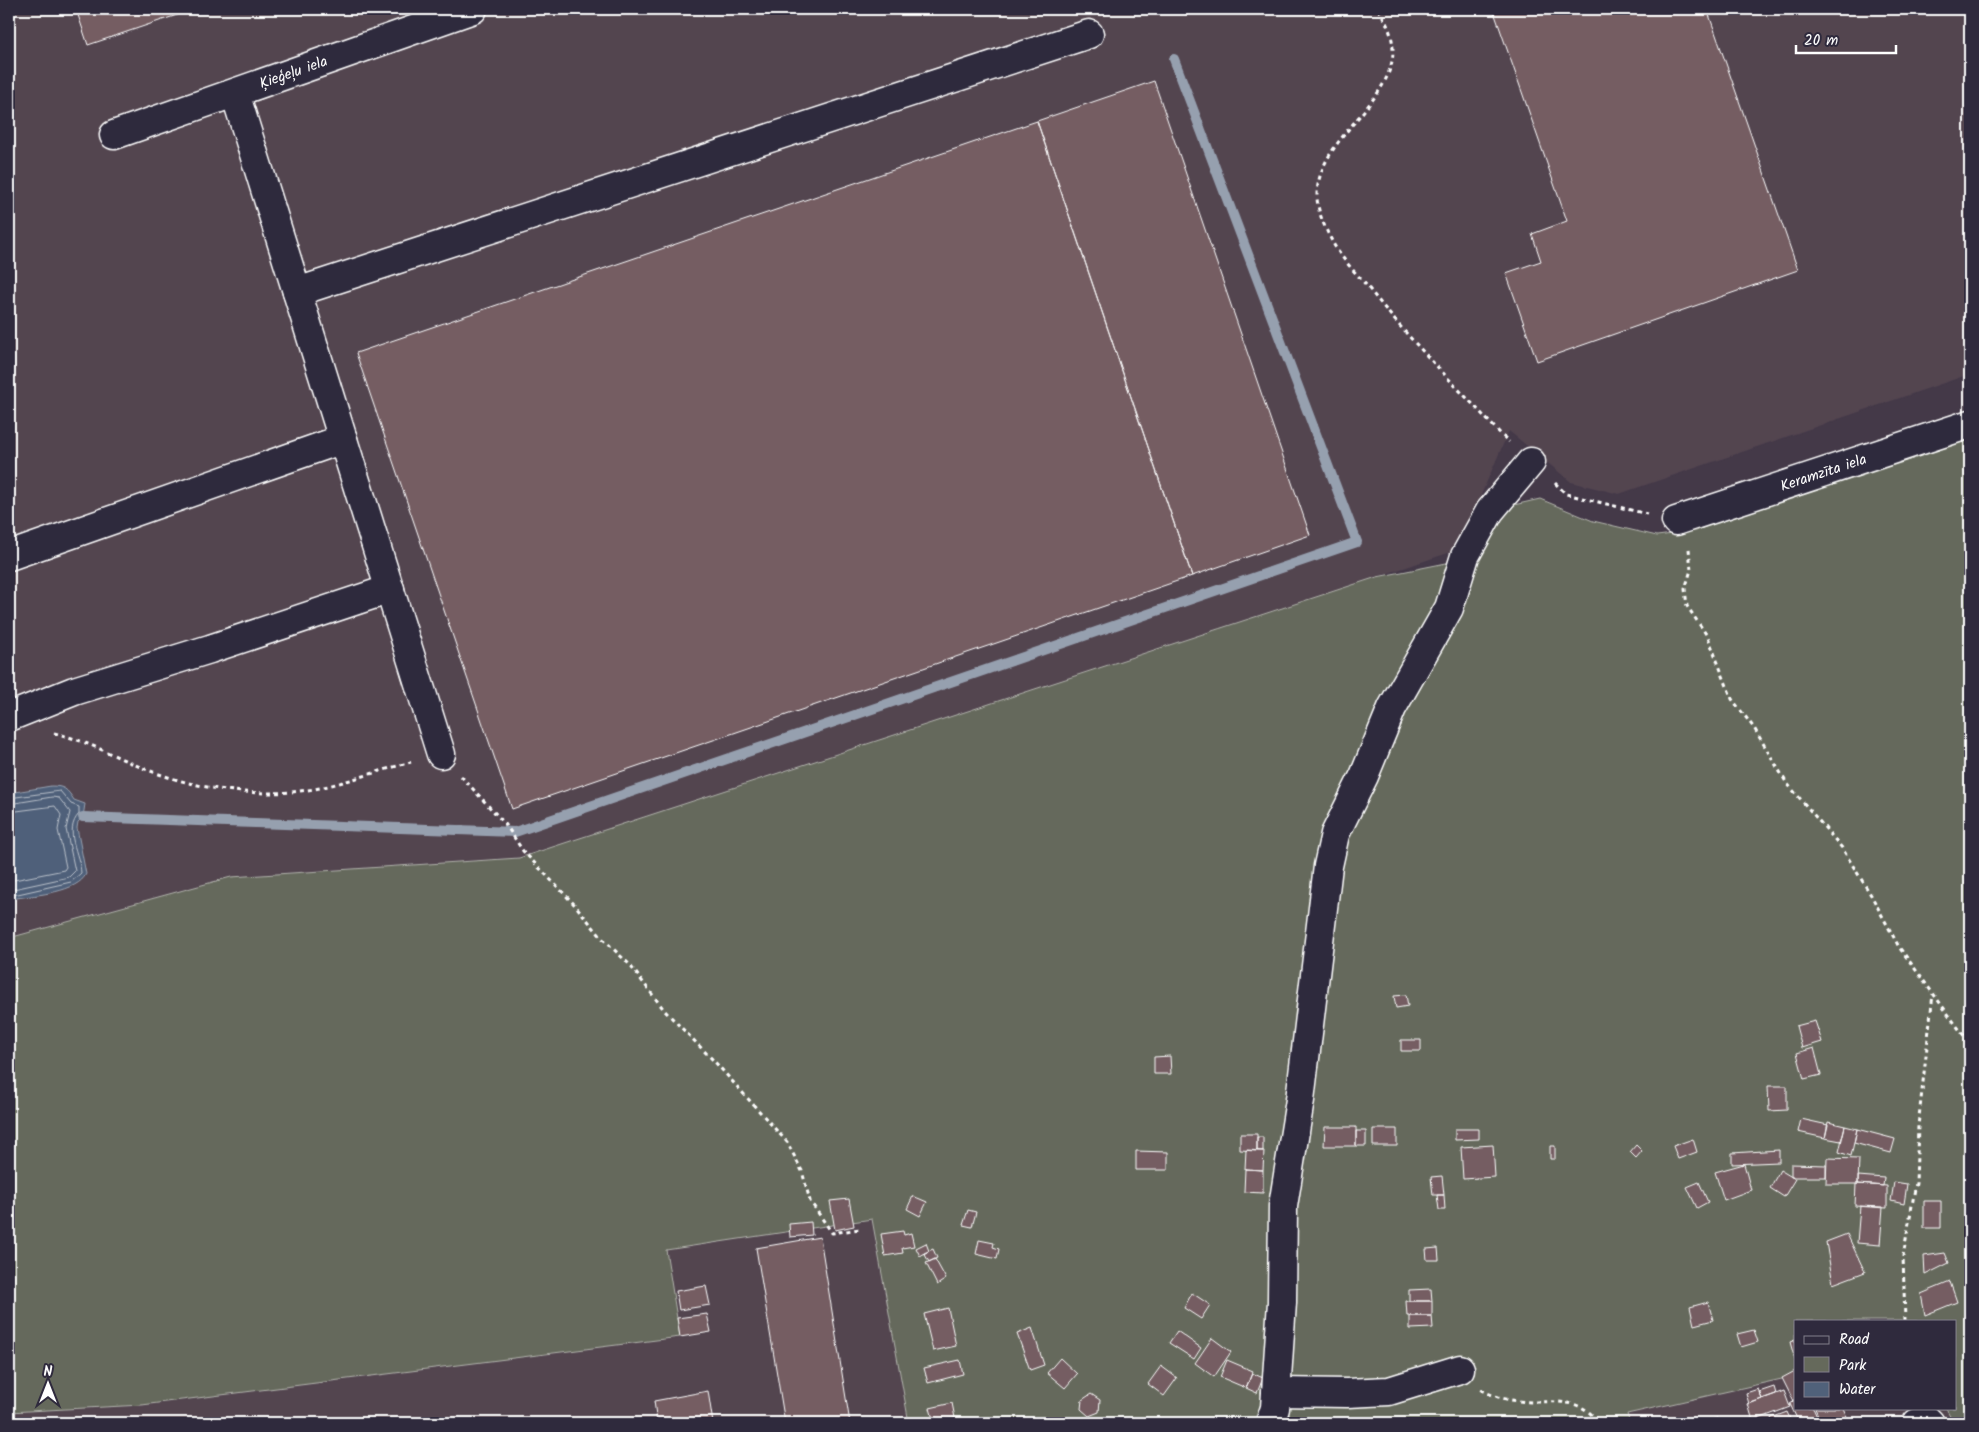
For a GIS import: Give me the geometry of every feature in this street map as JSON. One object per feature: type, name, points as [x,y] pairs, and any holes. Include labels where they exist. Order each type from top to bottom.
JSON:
[{"type":"street","name":"Ķieģeļu iela","points":[[114,136],[473,9]]},
{"type":"street","points":[[297,292],[1089,34]]},
{"type":"street","points":[[235,93],[441,754]]},
{"type":"street","name":"Keramzīta iela","points":[[1676,521],[1970,424]]},
{"type":"street","points":[[9,556],[343,439]]},
{"type":"street","points":[[1270,1423],[1276,1392],[1282,1302],[1283,1206],[1300,1100],[1328,866],[1335,834],[1364,776],[1392,708],[1449,608],[1465,556],[1490,511],[1531,462]]},
{"type":"street","points":[[9,717],[74,691],[210,649],[390,589]]},
{"type":"street","points":[[1276,1392],[1389,1391],[1460,1369]]},
{"type":"street","points":[[1917,1423],[1926,1420],[1930,1423]]},
{"type":"path","points":[[1378,9],[1388,23],[1394,41],[1393,57],[1388,74],[1376,96],[1353,122],[1329,159],[1320,179],[1317,198],[1321,216],[1332,243],[1401,329],[1506,439],[1566,494],[1676,521],[1689,548],[1691,570],[1685,589],[1687,606],[1708,637],[1732,699],[1754,728],[1786,782],[1842,848],[1871,895],[1898,946],[1970,1044]]},
{"type":"path","points":[[45,731],[106,750],[158,774],[197,786],[236,792],[276,792],[322,787],[441,754],[506,825],[523,851],[575,905],[603,939],[629,964],[665,1012],[714,1061],[786,1142],[802,1171],[810,1201],[832,1234],[860,1229]]},
{"type":"path","points":[[1905,1320],[1903,1256],[1916,1183],[1918,1126],[1934,993]]},
{"type":"path","points":[[1460,1369],[1473,1386],[1492,1396],[1520,1402],[1563,1401],[1577,1405],[1598,1423]]},
{"type":"shaded area","points":[[9,9],[1970,9],[1970,374],[1619,494],[1571,482],[1509,431],[1457,550],[519,858],[231,877],[9,938]]},
{"type":"shaded area","points":[[872,1219],[909,1423],[9,1423],[9,1412],[142,1405],[680,1337],[666,1250]]},
{"type":"shaded area","points":[[1794,1376],[1794,1410],[1947,1410],[1954,1423],[1630,1423],[1627,1414]]},
{"type":"green space","points":[[1970,431],[1970,1423],[1954,1423],[1947,1410],[1956,1410],[1956,1320],[1794,1320],[1794,1376],[1627,1414],[1630,1423],[909,1423],[872,1219],[666,1250],[680,1337],[142,1405],[9,1412],[9,938],[231,877],[519,858],[1377,577],[1471,558],[1500,513],[1514,505],[1540,499],[1593,521],[1657,536],[1696,531],[1764,500]]},
{"type":"water","points":[[51,786],[65,789],[74,800],[85,804],[83,817],[78,822],[77,828],[86,874],[82,880],[66,889],[17,898],[9,902],[9,793]]},
{"type":"building","points":[[76,9],[195,9],[88,45]]},
{"type":"building","points":[[1493,9],[1707,9],[1798,270],[1537,361],[1506,273],[1541,261],[1532,234],[1567,221]]},
{"type":"building","points":[[1154,81],[1310,535],[1192,576],[1037,121]]},
{"type":"building","points":[[1037,121],[1192,576],[512,809],[356,353]]},
{"type":"building","points":[[1406,995],[1408,1006],[1396,1008],[1394,996]]},
{"type":"building","points":[[1815,1021],[1822,1042],[1802,1048],[1796,1026]]},
{"type":"building","points":[[1401,1040],[1421,1040],[1421,1051],[1401,1051]]},
{"type":"building","points":[[1814,1048],[1821,1075],[1804,1079],[1797,1053]]},
{"type":"building","points":[[1170,1056],[1171,1074],[1154,1074],[1154,1057]]},
{"type":"building","points":[[1768,1086],[1787,1086],[1787,1110],[1769,1111]]},
{"type":"building","points":[[1801,1119],[1828,1125],[1825,1138],[1798,1132]]},
{"type":"building","points":[[1828,1122],[1845,1126],[1841,1141],[1825,1138]]},
{"type":"building","points":[[1845,1126],[1857,1129],[1851,1156],[1839,1152]]},
{"type":"building","points":[[1325,1127],[1356,1127],[1356,1146],[1324,1146]]},
{"type":"building","points":[[1373,1129],[1397,1129],[1397,1146],[1373,1146]]},
{"type":"building","points":[[1455,1129],[1479,1129],[1479,1139],[1455,1140]]},
{"type":"building","points":[[1857,1129],[1895,1139],[1891,1153],[1854,1143]]},
{"type":"building","points":[[1356,1131],[1366,1131],[1366,1146],[1356,1146]]},
{"type":"building","points":[[1240,1134],[1257,1134],[1257,1151],[1240,1150]]},
{"type":"building","points":[[1257,1137],[1263,1137],[1263,1151],[1257,1151]]},
{"type":"building","points":[[1693,1139],[1697,1152],[1678,1159],[1673,1146]]},
{"type":"building","points":[[1493,1145],[1495,1177],[1463,1179],[1461,1147]]},
{"type":"building","points":[[1636,1145],[1642,1151],[1636,1158],[1630,1152]]},
{"type":"building","points":[[1550,1146],[1555,1146],[1555,1159],[1550,1159]]},
{"type":"building","points":[[1246,1150],[1264,1151],[1263,1170],[1245,1169]]},
{"type":"building","points":[[1779,1150],[1779,1162],[1732,1164],[1732,1153]]},
{"type":"building","points":[[1136,1151],[1168,1152],[1168,1170],[1136,1170]]},
{"type":"building","points":[[1827,1158],[1859,1159],[1858,1184],[1826,1184]]},
{"type":"building","points":[[1744,1164],[1751,1190],[1724,1200],[1715,1172]]},
{"type":"building","points":[[1791,1164],[1826,1165],[1826,1177],[1791,1177]]},
{"type":"building","points":[[1245,1169],[1263,1170],[1263,1193],[1244,1192]]},
{"type":"building","points":[[1780,1170],[1795,1179],[1784,1197],[1770,1188]]},
{"type":"building","points":[[1442,1176],[1444,1195],[1433,1195],[1431,1177]]},
{"type":"building","points":[[1858,1176],[1884,1178],[1883,1186],[1858,1184]]},
{"type":"building","points":[[1699,1182],[1708,1202],[1697,1208],[1687,1187]]},
{"type":"building","points":[[1894,1182],[1907,1184],[1904,1204],[1891,1201]]},
{"type":"building","points":[[1856,1184],[1887,1186],[1887,1208],[1855,1206]]},
{"type":"building","points":[[1437,1195],[1444,1195],[1445,1210],[1439,1210]]},
{"type":"building","points":[[913,1196],[927,1202],[920,1216],[907,1209]]},
{"type":"building","points":[[849,1199],[854,1226],[835,1230],[830,1201]]},
{"type":"building","points":[[1924,1201],[1941,1201],[1941,1228],[1924,1228]]},
{"type":"building","points":[[1860,1206],[1883,1207],[1880,1245],[1857,1243]]},
{"type":"building","points":[[968,1210],[976,1212],[972,1227],[963,1225]]},
{"type":"building","points":[[811,1222],[812,1235],[790,1237],[789,1224]]},
{"type":"building","points":[[903,1231],[904,1235],[911,1233],[914,1246],[902,1248],[903,1253],[885,1256],[881,1234]]},
{"type":"building","points":[[1847,1234],[1865,1272],[1833,1284],[1826,1242]]},
{"type":"building","points":[[820,1237],[850,1423],[785,1423],[756,1248]]},
{"type":"building","points":[[979,1240],[994,1243],[993,1247],[999,1249],[997,1259],[976,1254]]},
{"type":"building","points":[[926,1243],[929,1251],[920,1256],[916,1248]]},
{"type":"building","points":[[1438,1248],[1439,1260],[1427,1260],[1426,1249]]},
{"type":"building","points":[[933,1249],[937,1258],[929,1262],[924,1253]]},
{"type":"building","points":[[1945,1253],[1949,1263],[1925,1275],[1924,1256]]},
{"type":"building","points":[[935,1259],[946,1279],[937,1285],[926,1263]]},
{"type":"building","points":[[1950,1282],[1957,1302],[1925,1315],[1921,1294]]},
{"type":"building","points":[[706,1286],[710,1305],[679,1310],[676,1291]]},
{"type":"building","points":[[1431,1289],[1432,1301],[1409,1301],[1409,1290]]},
{"type":"building","points":[[1192,1293],[1210,1305],[1201,1319],[1184,1308]]},
{"type":"building","points":[[1406,1301],[1432,1301],[1432,1316],[1407,1316]]},
{"type":"building","points":[[1708,1302],[1713,1320],[1694,1325],[1690,1307]]},
{"type":"building","points":[[948,1308],[956,1346],[933,1351],[924,1314]]},
{"type":"building","points":[[707,1314],[711,1332],[680,1337],[677,1318]]},
{"type":"building","points":[[1410,1316],[1432,1316],[1433,1328],[1410,1329]]},
{"type":"building","points":[[1032,1328],[1044,1365],[1030,1370],[1017,1334]]},
{"type":"building","points":[[1754,1330],[1758,1342],[1741,1347],[1737,1334]]},
{"type":"building","points":[[1177,1331],[1201,1348],[1194,1359],[1169,1343]]},
{"type":"building","points":[[1212,1338],[1231,1352],[1214,1377],[1195,1363]]},
{"type":"building","points":[[1794,1340],[1794,1356],[1790,1342]]},
{"type":"building","points":[[1060,1358],[1077,1374],[1065,1388],[1047,1373]]},
{"type":"building","points":[[960,1360],[963,1374],[928,1383],[924,1368]]},
{"type":"building","points":[[1227,1360],[1253,1371],[1246,1388],[1220,1377]]},
{"type":"building","points":[[1161,1366],[1177,1378],[1164,1396],[1148,1384]]},
{"type":"building","points":[[1794,1372],[1794,1402],[1782,1378]]},
{"type":"building","points":[[1252,1373],[1263,1378],[1257,1393],[1246,1388]]},
{"type":"building","points":[[1774,1387],[1776,1394],[1762,1399],[1759,1392]]},
{"type":"building","points":[[1758,1389],[1762,1399],[1749,1404],[1746,1393]]},
{"type":"building","points":[[708,1391],[713,1423],[657,1423],[654,1401]]},
{"type":"building","points":[[1784,1391],[1790,1407],[1753,1421],[1748,1404]]},
{"type":"building","points":[[1091,1394],[1100,1400],[1099,1412],[1089,1416],[1081,1409],[1082,1400]]},
{"type":"building","points":[[1794,1402],[1794,1410],[1814,1410],[1820,1423],[1799,1423],[1790,1404]]},
{"type":"building","points":[[952,1403],[955,1418],[934,1423],[930,1408]]},
{"type":"building","points":[[1816,1410],[1844,1410],[1847,1417],[1831,1423],[1821,1423]]},
{"type":"building","points":[[1787,1412],[1792,1423],[1773,1423],[1771,1418]]},
{"type":"building","points":[[1717,1418],[1719,1423],[1705,1423],[1705,1422]]},
{"type":"waterway","points":[[83,817],[515,832],[1357,542],[1174,59]]}]
